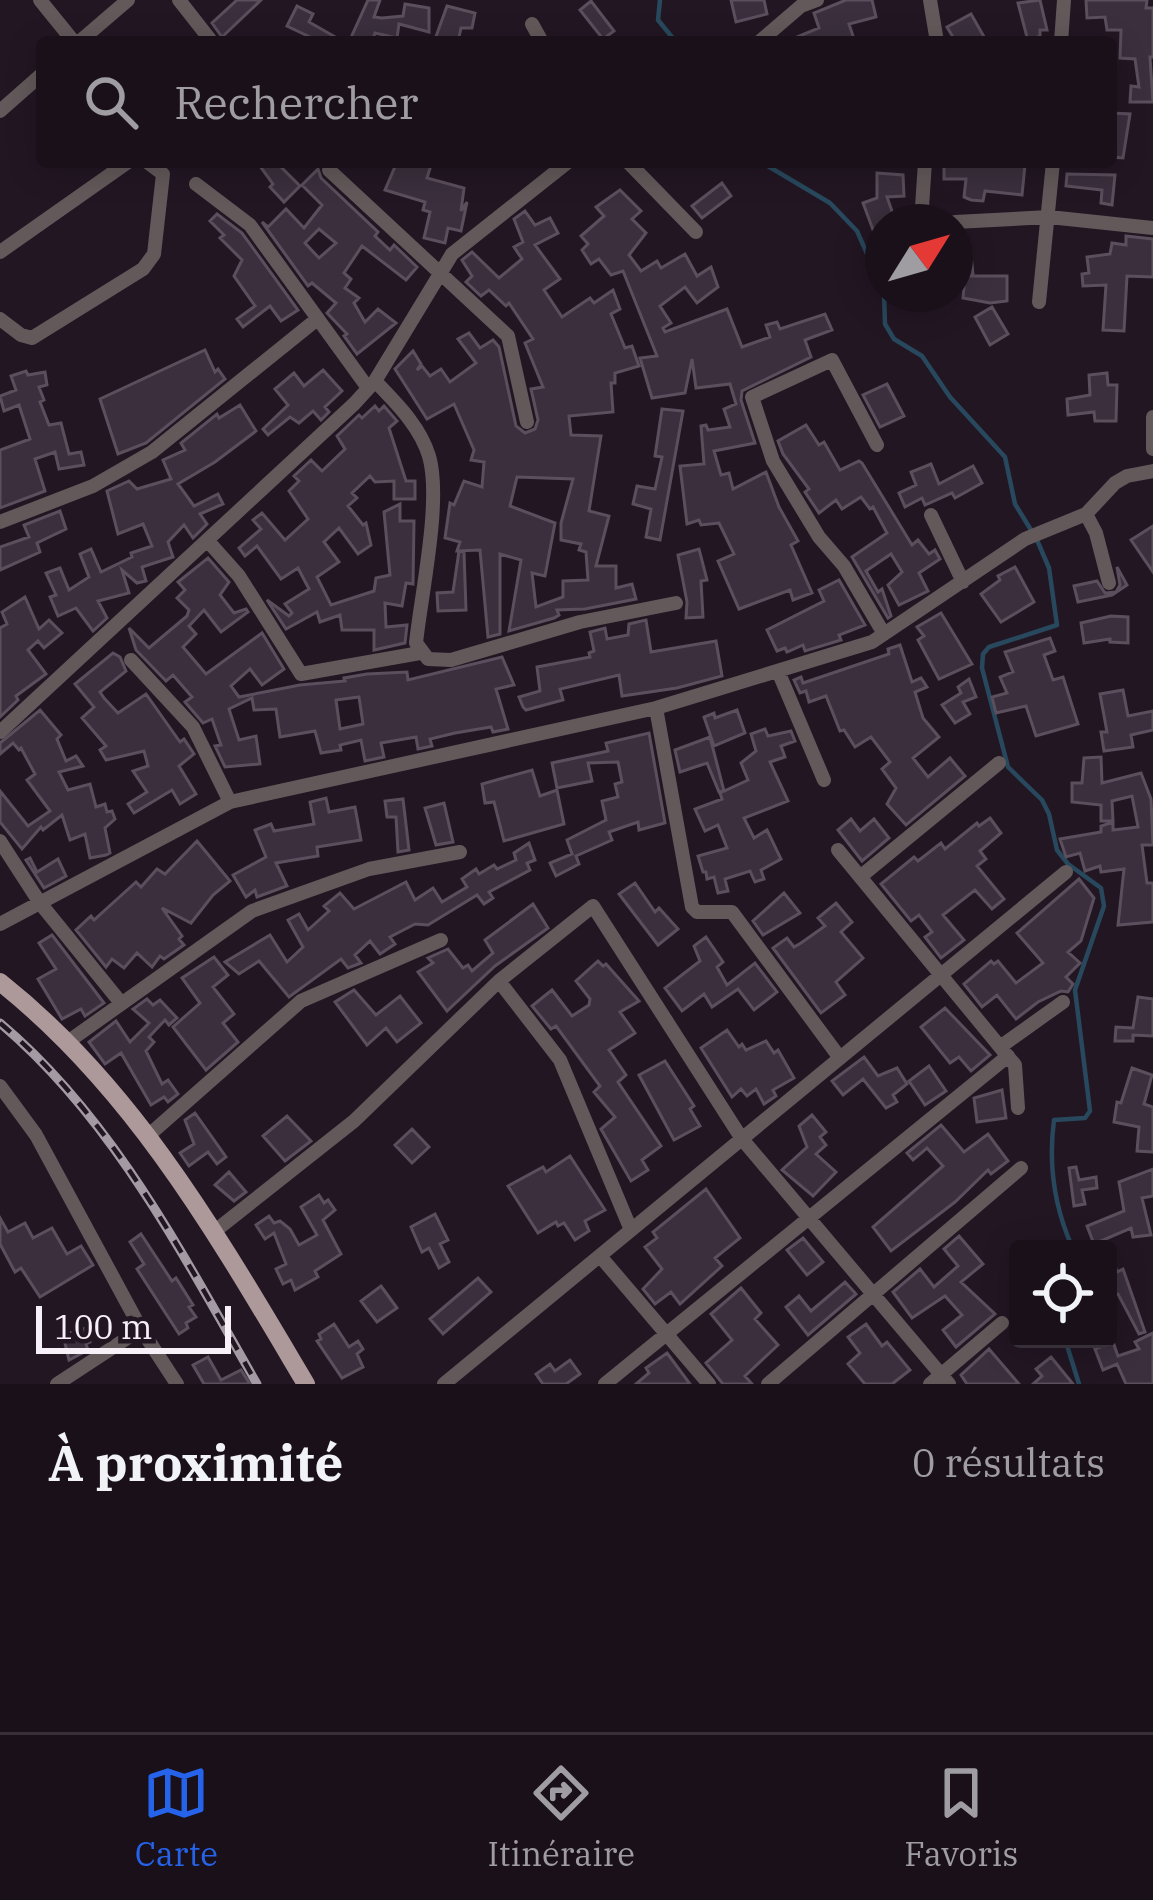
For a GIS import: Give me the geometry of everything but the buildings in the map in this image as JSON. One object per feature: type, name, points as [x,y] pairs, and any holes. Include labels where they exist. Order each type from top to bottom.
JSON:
[{"type":"main road","points":[[0,982],[69,1041],[148,1135],[215,1231],[306,1384]]},
{"type":"street","points":[[40,0],[71,36]]},
{"type":"street","points":[[83,36],[128,0]]},
{"type":"street","points":[[179,0],[207,36]]},
{"type":"street","points":[[765,36],[800,3],[817,0]]},
{"type":"street","points":[[930,0],[937,36]]},
{"type":"street","points":[[1061,36],[1064,0]]},
{"type":"street","points":[[532,24],[539,36]]},
{"type":"street","points":[[0,111],[36,79]]},
{"type":"street","points":[[0,252],[119,168]]},
{"type":"street","points":[[0,319],[32,338],[142,268],[154,254],[163,174],[155,168]]},
{"type":"street","points":[[0,733],[371,385],[452,254],[560,168]]},
{"type":"street","points":[[634,168],[696,232]]},
{"type":"street","points":[[922,204],[925,168]]},
{"type":"street","points":[[1039,302],[1053,168]]},
{"type":"street","points":[[329,170],[508,336],[527,422]]},
{"type":"street","points":[[196,184],[250,225],[316,320],[371,385],[404,411],[429,457],[433,493],[416,643],[421,653],[428,659],[451,660],[580,622],[676,603]]},
{"type":"street","points":[[973,221],[1049,217],[1153,228]]},
{"type":"street","points":[[0,522],[93,486],[152,452],[316,320]]},
{"type":"street","points":[[877,446],[832,360],[752,397],[773,461],[884,634]]},
{"type":"street","points":[[1153,417],[1153,448]]},
{"type":"street","points":[[0,924],[230,802],[656,708],[884,634],[1025,539],[1086,514],[1115,483],[1153,471]]},
{"type":"street","points":[[931,514],[963,582]]},
{"type":"street","points":[[1086,514],[1096,532],[1109,583]]},
{"type":"street","points":[[207,540],[239,576],[301,674],[421,653]]},
{"type":"street","points":[[131,660],[193,727],[230,802]]},
{"type":"street","points":[[778,671],[824,781]]},
{"type":"street","points":[[656,708],[694,910],[732,912],[840,1058]]},
{"type":"street","points":[[860,877],[999,763]]},
{"type":"street","points":[[0,841],[40,903],[121,1004]]},
{"type":"street","points":[[838,850],[1015,1064],[1018,1108]]},
{"type":"street","points":[[69,1041],[252,910],[369,869],[460,852]]},
{"type":"street","points":[[444,1384],[1066,872]]},
{"type":"street","points":[[215,1231],[354,1121],[499,981],[593,906],[742,1139],[940,1381],[1002,1323]]},
{"type":"street","points":[[148,1135],[301,1001],[440,940]]},
{"type":"street","points":[[499,981],[560,1060],[631,1230]]},
{"type":"street","points":[[605,1384],[1063,1002]]},
{"type":"street","points":[[0,1086],[35,1135],[141,1330],[177,1384]]},
{"type":"street","points":[[768,1384],[1021,1168]]},
{"type":"street","points":[[600,1256],[709,1384]]},
{"type":"street","points":[[57,1384],[141,1330]]},
{"type":"waterway","points":[[660,0],[658,20],[671,36]]},
{"type":"waterway","points":[[771,168],[830,203],[857,231],[865,249]]},
{"type":"waterway","points":[[885,312],[894,339],[922,356],[950,397],[1005,457],[1015,504],[1031,530]]},
{"type":"waterway","points":[[1037,540],[1049,568],[1057,625],[989,647],[982,668],[1008,767],[1042,800],[1057,850],[1101,888],[1104,906],[1075,990],[1090,1111],[1085,1118],[1054,1120],[1052,1137],[1057,1202],[1070,1240]]},
{"type":"waterway","points":[[1068,1348],[1079,1384]]},
{"type":"railway","points":[[0,1023],[78,1102],[112,1145],[257,1384]]}]
